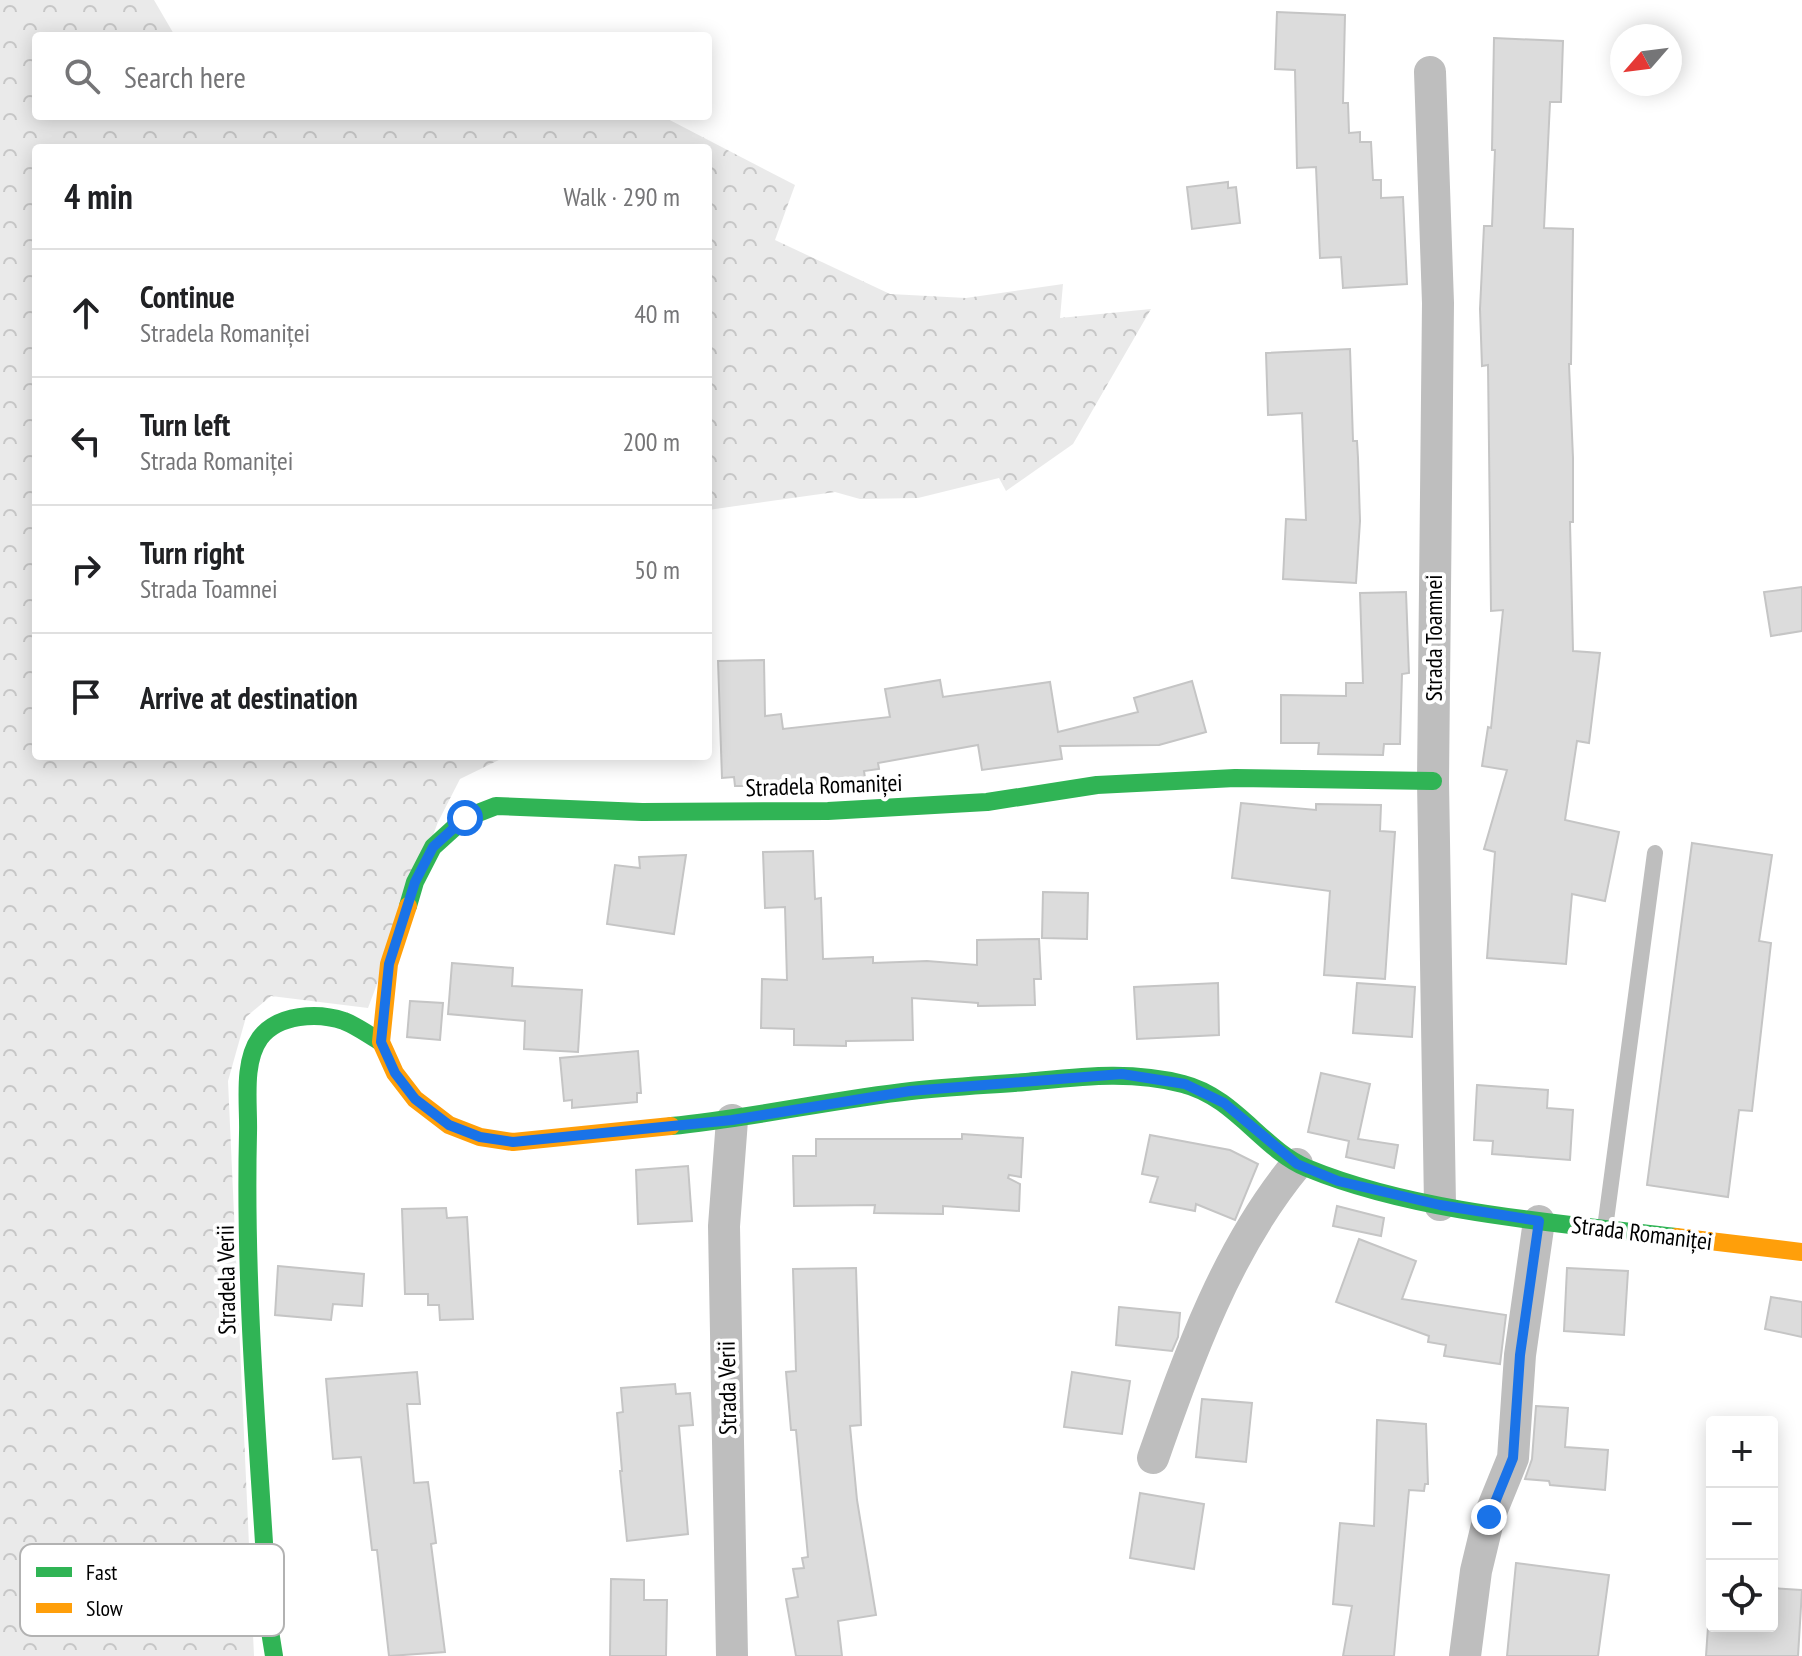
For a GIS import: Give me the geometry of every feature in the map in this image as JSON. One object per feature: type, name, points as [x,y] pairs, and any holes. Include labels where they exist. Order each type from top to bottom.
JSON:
[{"type":"street","name":"Strada Toamnei","points":[[1430,72],[1438,303],[1433,781],[1440,1205]]},
{"type":"street","name":"Stradela Romaniței","points":[[381,1042],[389,964],[415,882],[433,847],[446,833],[465,818],[496,806],[642,812],[828,811],[987,802],[1097,785],[1204,779],[1433,781]]},
{"type":"street","name":"Stradela Verii","points":[[264,1544],[251,1341],[247,1150],[251,1059],[259,1038],[280,1020],[306,1017],[342,1021],[381,1042]]},
{"type":"street","name":"Strada Romaniței","points":[[381,1042],[395,1073],[415,1099],[449,1125],[480,1137],[513,1142],[732,1120],[910,1091],[1122,1074],[1185,1084],[1224,1103],[1297,1164],[1338,1181],[1440,1205],[1539,1221],[1802,1252]]},
{"type":"street","name":"Strada Verii","points":[[732,1120],[724,1226],[732,1656]]},
{"type":"street","points":[[1153,1458],[1182,1375],[1244,1241],[1273,1193],[1297,1164]]},
{"type":"street","points":[[1465,1656],[1476,1571],[1489,1517],[1513,1458],[1520,1355],[1539,1221]]},
{"type":"street","name":"Stradela Verii","points":[[271,1636],[274,1656]]},
{"type":"lane","points":[[1605,1229],[1655,853]]},
{"type":"green space","points":[[0,0],[154,0],[173,32],[32,32],[32,120],[670,120],[795,185],[775,240],[890,294],[966,298],[1063,284],[1060,318],[1151,309],[1073,444],[1006,491],[999,478],[918,498],[860,499],[835,492],[712,509],[712,144],[32,144],[32,760],[499,760],[460,779],[438,822],[368,1008],[271,996],[246,1017],[228,1081],[249,1544],[20,1544],[20,1636],[253,1636],[254,1656],[0,1656]]},
{"type":"building","points":[[1277,12],[1345,15],[1343,103],[1348,103],[1349,133],[1360,132],[1360,142],[1371,142],[1373,180],[1381,180],[1381,198],[1403,197],[1407,284],[1343,288],[1341,257],[1320,258],[1316,167],[1297,168],[1295,70],[1275,69]]},
{"type":"building","points":[[1494,38],[1563,41],[1561,102],[1550,102],[1544,228],[1573,229],[1569,364],[1573,458],[1573,522],[1570,522],[1573,651],[1600,653],[1589,743],[1577,741],[1565,820],[1619,832],[1605,901],[1572,894],[1566,964],[1487,958],[1495,852],[1484,849],[1507,770],[1482,766],[1488,727],[1491,728],[1503,610],[1491,611],[1488,365],[1482,366],[1480,309],[1484,226],[1492,226]]},
{"type":"building","points":[[1228,182],[1228,188],[1236,187],[1240,223],[1192,229],[1187,187]]},
{"type":"building","points":[[1350,349],[1360,521],[1356,583],[1283,579],[1286,519],[1306,520],[1302,413],[1268,415],[1266,353]]},
{"type":"building","points":[[1802,587],[1802,631],[1771,636],[1764,592]]},
{"type":"building","points":[[1406,592],[1409,673],[1402,674],[1400,744],[1384,744],[1383,755],[1318,754],[1319,743],[1281,743],[1281,695],[1346,696],[1346,683],[1363,683],[1360,593]]},
{"type":"building","points":[[764,660],[765,716],[781,714],[783,729],[890,717],[885,689],[940,680],[943,697],[1050,682],[1058,732],[1138,712],[1134,698],[1192,681],[1206,732],[1159,745],[1060,746],[1062,759],[982,770],[978,745],[878,763],[879,769],[864,771],[865,778],[797,786],[735,786],[734,777],[722,778],[718,661]]},
{"type":"building","points":[[1241,803],[1316,810],[1316,804],[1381,805],[1380,831],[1395,832],[1385,979],[1324,975],[1330,891],[1232,878]]},
{"type":"building","points":[[1692,843],[1772,855],[1759,941],[1771,943],[1752,1111],[1739,1110],[1728,1197],[1647,1185]]},
{"type":"building","points":[[813,851],[815,899],[821,898],[823,959],[873,957],[873,963],[927,961],[977,965],[977,940],[1039,939],[1041,979],[1034,979],[1035,1005],[978,1006],[978,1003],[912,998],[913,1040],[846,1041],[846,1046],[794,1045],[794,1029],[761,1028],[762,979],[787,980],[785,907],[765,908],[763,852]]},
{"type":"building","points":[[686,855],[674,934],[607,924],[615,865],[640,868],[639,857]]},
{"type":"building","points":[[1043,892],[1088,893],[1087,939],[1042,938]]},
{"type":"building","points":[[452,963],[513,968],[512,986],[582,990],[578,1052],[524,1049],[525,1021],[448,1014]]},
{"type":"building","points":[[1218,983],[1219,1035],[1137,1039],[1134,987]]},
{"type":"building","points":[[1357,983],[1415,987],[1412,1037],[1353,1033]]},
{"type":"building","points":[[410,1001],[443,1003],[440,1040],[407,1037]]},
{"type":"building","points":[[638,1051],[641,1093],[637,1093],[637,1102],[572,1108],[572,1100],[564,1101],[560,1058]]},
{"type":"building","points":[[1321,1073],[1370,1084],[1358,1139],[1398,1145],[1394,1168],[1346,1157],[1349,1141],[1308,1132]]},
{"type":"building","points":[[1477,1085],[1548,1090],[1547,1108],[1573,1110],[1570,1160],[1492,1154],[1493,1141],[1474,1140]]},
{"type":"building","points":[[962,1134],[1023,1138],[1021,1177],[1009,1175],[1008,1178],[1020,1184],[1019,1211],[943,1206],[943,1214],[874,1213],[875,1205],[794,1206],[793,1156],[816,1156],[816,1139],[962,1139]]},
{"type":"building","points":[[1150,1135],[1230,1150],[1258,1164],[1235,1220],[1196,1204],[1195,1211],[1150,1202],[1158,1177],[1142,1174]]},
{"type":"building","points":[[688,1166],[692,1221],[638,1224],[636,1170]]},
{"type":"building","points":[[1337,1206],[1384,1218],[1381,1236],[1333,1226]]},
{"type":"building","points":[[446,1208],[447,1218],[467,1217],[473,1319],[440,1320],[439,1305],[428,1305],[428,1294],[405,1294],[402,1209]]},
{"type":"building","points":[[1359,1239],[1416,1261],[1402,1299],[1506,1315],[1500,1364],[1444,1356],[1446,1345],[1428,1342],[1429,1336],[1336,1302]]},
{"type":"building","points":[[278,1266],[364,1274],[362,1306],[333,1304],[331,1320],[275,1315]]},
{"type":"building","points":[[856,1268],[861,1425],[850,1426],[857,1500],[876,1615],[838,1621],[842,1656],[796,1656],[786,1599],[798,1597],[793,1569],[804,1568],[802,1558],[808,1557],[796,1430],[791,1430],[786,1372],[796,1371],[793,1269]]},
{"type":"building","points":[[1567,1268],[1628,1271],[1624,1335],[1564,1331]]},
{"type":"building","points":[[1771,1297],[1802,1302],[1802,1337],[1765,1329]]},
{"type":"building","points":[[1119,1307],[1180,1313],[1178,1337],[1172,1351],[1116,1345]]},
{"type":"building","points":[[417,1372],[420,1404],[407,1404],[414,1483],[428,1482],[436,1543],[431,1544],[445,1652],[389,1656],[377,1550],[372,1550],[361,1457],[333,1459],[326,1379]]},
{"type":"building","points":[[1072,1372],[1130,1381],[1122,1434],[1064,1427]]},
{"type":"building","points":[[675,1384],[676,1394],[690,1393],[693,1425],[679,1426],[688,1534],[627,1541],[617,1413],[623,1412],[621,1388]]},
{"type":"building","points":[[1202,1399],[1252,1403],[1246,1462],[1196,1457]]},
{"type":"building","points":[[1536,1406],[1568,1408],[1565,1447],[1608,1450],[1605,1490],[1550,1485],[1549,1481],[1525,1479],[1532,1459]]},
{"type":"building","points":[[1377,1420],[1426,1424],[1428,1484],[1425,1484],[1424,1491],[1409,1490],[1394,1656],[1343,1656],[1352,1606],[1333,1604],[1340,1523],[1374,1526]]},
{"type":"building","points":[[1140,1493],[1204,1504],[1194,1569],[1130,1558]]},
{"type":"building","points":[[1516,1563],[1609,1575],[1598,1656],[1507,1656]]},
{"type":"building","points":[[611,1579],[644,1580],[644,1600],[667,1600],[666,1656],[610,1656]]},
{"type":"building","points":[[1778,1588],[1802,1590],[1798,1656],[1706,1656],[1708,1632],[1778,1632]]},
{"type":"traffic: fast","points":[[408,906],[415,882],[433,847],[465,818],[496,806],[642,812],[828,811],[987,802],[1097,785],[1235,778],[1433,781]]},
{"type":"traffic: fast","points":[[264,1544],[248,1256],[248,1084],[251,1059],[254,1048],[268,1030],[299,1017],[322,1016],[344,1021],[381,1042]]},
{"type":"traffic: fast","points":[[671,1126],[911,1091],[1085,1077],[1144,1077],[1183,1084],[1201,1091],[1218,1100],[1291,1160],[1349,1183],[1394,1196],[1488,1214],[1676,1237]]},
{"type":"traffic: fast","points":[[271,1636],[274,1656]]},
{"type":"traffic: slow","points":[[408,906],[389,964],[381,1042],[395,1073],[415,1099],[449,1125],[480,1137],[513,1142],[671,1126]]},
{"type":"traffic: slow","points":[[1676,1237],[1802,1252]]},
{"type":"route","points":[[465,818],[433,847],[415,882],[389,964],[381,1042],[395,1073],[415,1099],[449,1125],[480,1137],[513,1142],[732,1120],[910,1091],[1122,1074],[1185,1084],[1224,1103],[1297,1164],[1338,1181],[1440,1205],[1539,1221],[1520,1355],[1513,1458],[1489,1517]]}]
